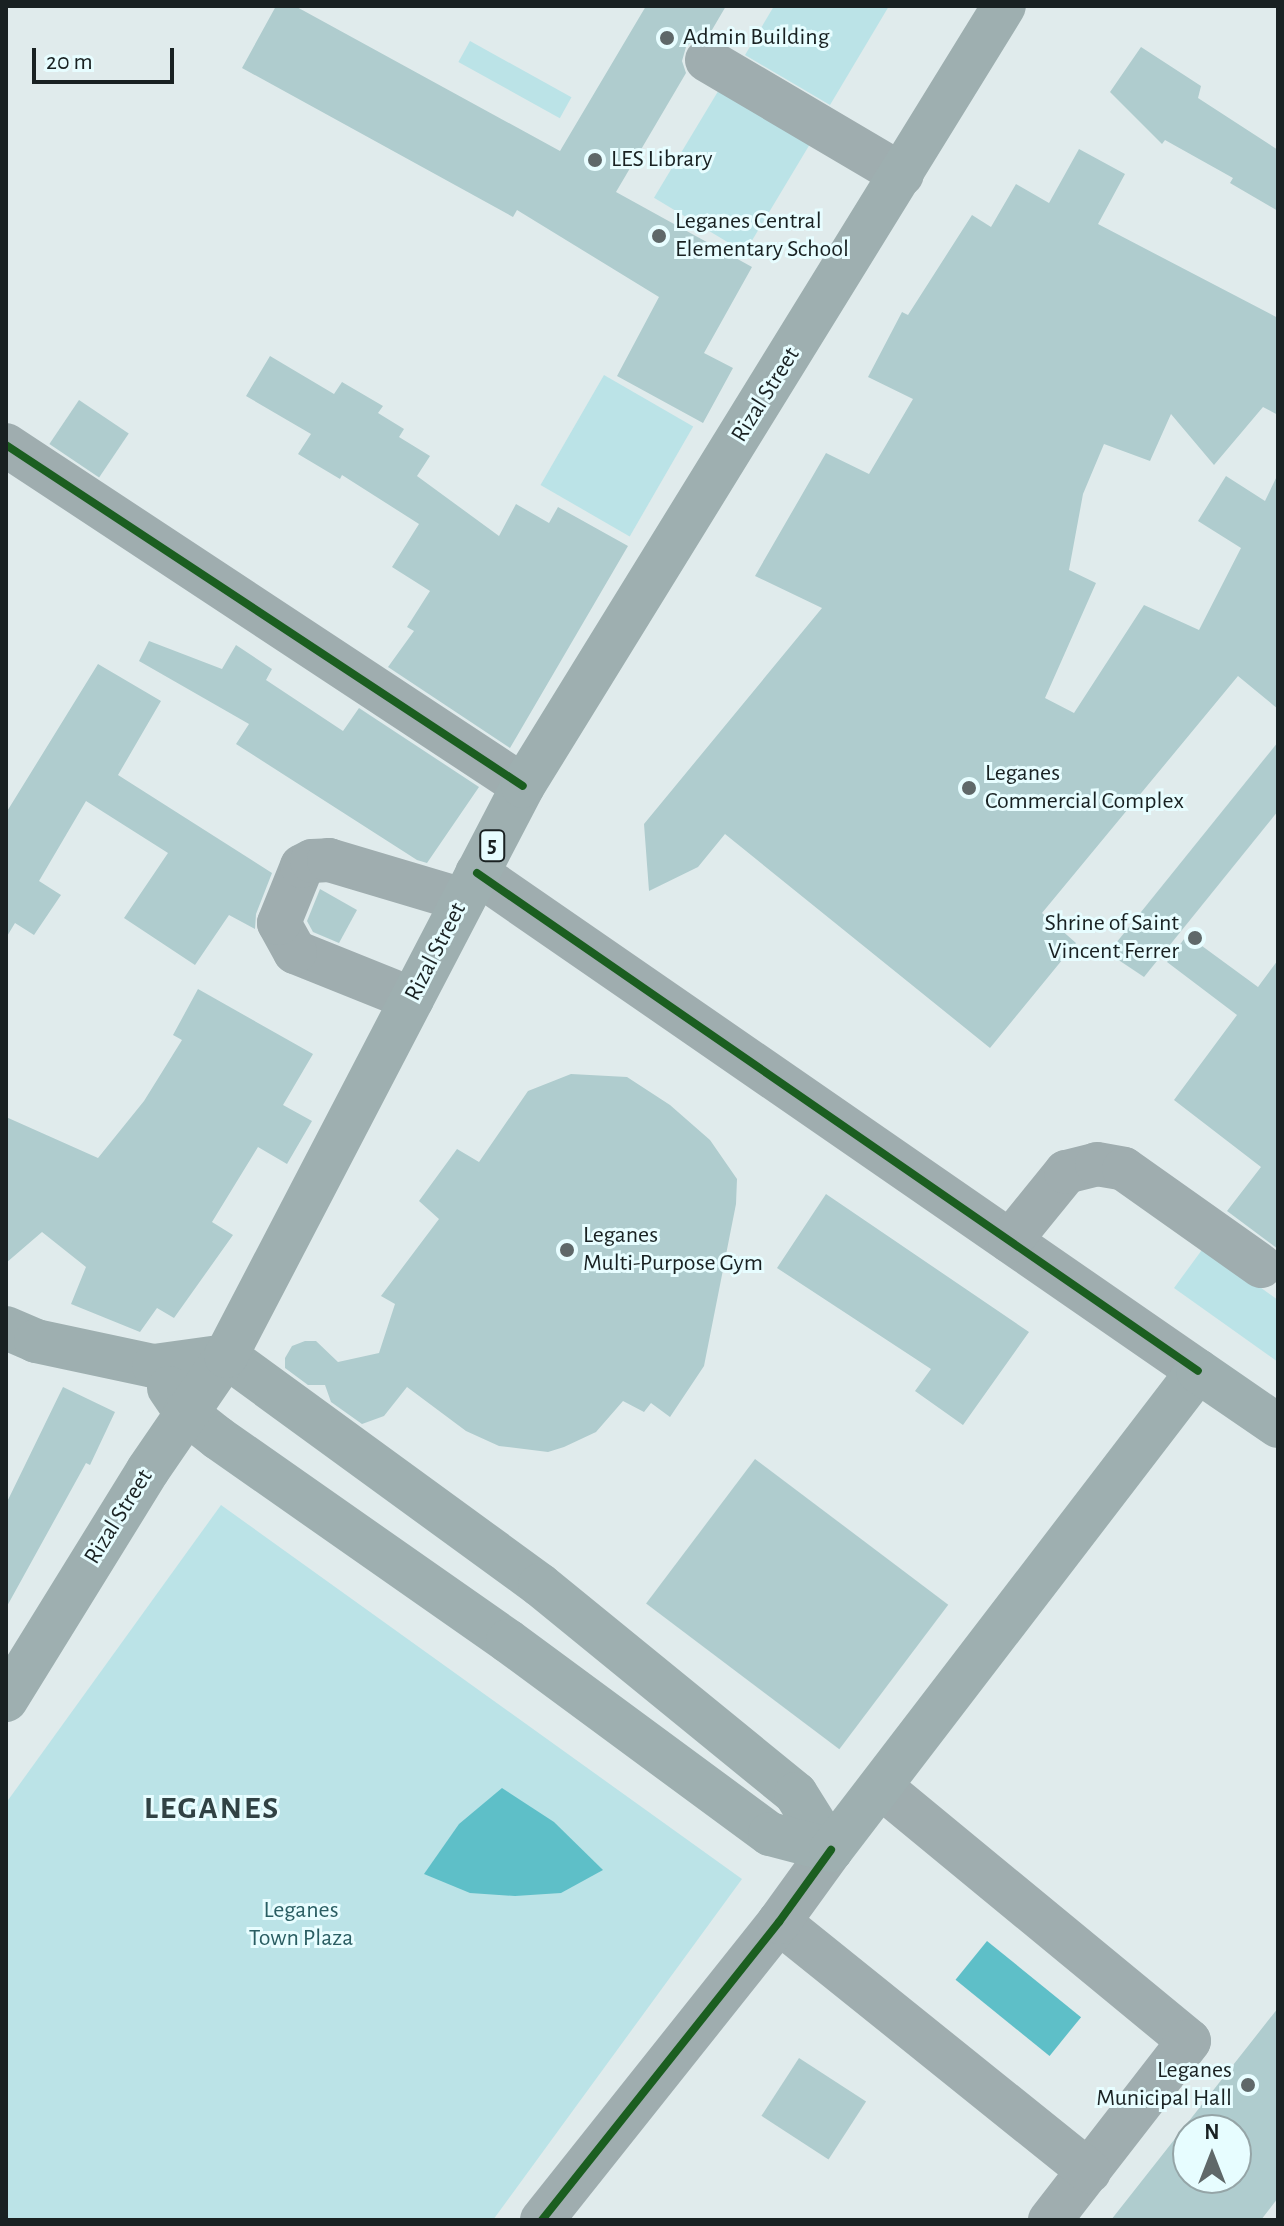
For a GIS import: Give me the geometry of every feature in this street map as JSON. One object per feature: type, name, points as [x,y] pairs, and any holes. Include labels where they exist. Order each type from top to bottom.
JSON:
[{"type":"main road","name":"Rizal Street","points":[[6,1700],[185,1412],[226,1356],[523,786],[1004,6]]},
{"type":"main road","points":[[6,1328],[36,1341],[154,1366],[226,1356],[540,1585],[796,1794],[831,1850]]},
{"type":"main road","points":[[154,1366],[185,1412],[508,1641],[770,1834],[831,1850]]},
{"type":"main road","points":[[831,1850],[1198,1371],[1278,1426]]},
{"type":"street","points":[[707,60],[902,175]]},
{"type":"street","points":[[6,445],[523,786]]},
{"type":"street","points":[[412,999],[295,952],[279,923],[302,866],[312,861],[329,860],[470,887],[1010,1241],[1198,1371]]},
{"type":"street","points":[[1010,1241],[1066,1172],[1097,1164],[1124,1169],[1261,1266]]},
{"type":"street","points":[[881,1787],[1189,2041],[1050,2220]]},
{"type":"street","points":[[542,2220],[779,1922],[831,1850]]},
{"type":"street","points":[[779,1922],[1089,2171]]},
{"type":"green space","points":[[774,6],[889,6],[830,105],[745,55]]},
{"type":"green space","points":[[470,41],[571,97],[560,118],[458,62]]},
{"type":"green space","points":[[723,83],[814,138],[745,252],[654,198]]},
{"type":"green space","points":[[604,375],[693,426],[630,536],[540,485]]},
{"type":"green space","points":[[1204,1247],[1278,1300],[1278,1362],[1174,1288]]},
{"type":"green space","name":"Leganes Town Plaza","points":[[221,1505],[742,1879],[493,2220],[6,2220],[6,1803]]},
{"type":"water","points":[[502,1788],[554,1822],[603,1870],[561,1893],[515,1896],[470,1893],[424,1874],[459,1824]]},
{"type":"water","points":[[987,1941],[1081,2017],[1050,2056],[956,1980]]},
{"type":"building","points":[[276,6],[295,6],[560,151],[646,6],[726,6],[709,35],[695,38],[686,47],[682,61],[686,73],[616,192],[752,267],[704,353],[733,368],[703,423],[617,376],[659,297],[517,210],[513,217],[242,68]]},
{"type":"building","points":[[1141,47],[1201,86],[1198,98],[1278,150],[1278,211],[1230,183],[1233,178],[1165,140],[1162,144],[1110,92]]},
{"type":"building","points":[[1079,149],[1125,174],[1098,224],[1278,318],[1278,415],[1263,407],[1214,465],[1171,414],[1150,461],[1104,444],[1083,494],[1069,570],[1096,583],[1045,698],[1074,713],[1144,605],[1199,630],[1241,548],[1198,521],[1226,476],[1265,501],[1278,474],[1278,709],[1238,676],[1042,913],[1076,943],[990,1048],[725,834],[698,867],[649,891],[644,824],[822,608],[755,576],[826,453],[869,474],[913,399],[868,377],[902,312],[908,315],[972,215],[991,227],[1016,184],[1049,203]]},
{"type":"building","points":[[270,356],[334,394],[342,382],[383,406],[378,413],[404,429],[399,437],[430,456],[417,476],[499,536],[516,504],[549,523],[558,507],[628,546],[510,748],[388,667],[414,631],[407,627],[430,591],[392,567],[419,524],[342,475],[340,479],[298,454],[311,434],[246,396]]},
{"type":"building","points":[[79,400],[129,434],[99,477],[49,444]]},
{"type":"building","points":[[149,641],[222,669],[236,645],[272,669],[266,680],[343,731],[359,708],[479,787],[427,863],[417,860],[236,744],[249,724],[139,661]]},
{"type":"building","points":[[98,664],[161,701],[118,775],[272,873],[256,914],[255,929],[229,915],[195,965],[124,918],[168,853],[86,801],[39,881],[61,895],[34,935],[15,923],[6,938],[6,813]]},
{"type":"building","points":[[1278,742],[1278,811],[1144,977],[1108,953]]},
{"type":"building","points":[[320,889],[357,910],[339,943],[313,932],[307,921]]},
{"type":"building","points":[[1187,935],[1258,987],[1278,960],[1278,1249],[1227,1211],[1261,1167],[1174,1100],[1237,1015],[1167,962]]},
{"type":"building","points":[[198,989],[313,1054],[283,1105],[312,1121],[287,1164],[258,1147],[212,1222],[233,1235],[174,1318],[157,1308],[140,1332],[71,1304],[86,1267],[42,1232],[6,1263],[6,1117],[98,1158],[144,1101],[182,1040],[173,1035]]},
{"type":"building","name":"Leganes Multi-Purpose Gym","points":[[571,1074],[627,1077],[670,1105],[710,1140],[737,1179],[736,1204],[704,1366],[670,1417],[651,1403],[644,1412],[623,1401],[596,1432],[564,1447],[548,1452],[499,1446],[466,1431],[407,1387],[384,1416],[362,1424],[331,1402],[325,1385],[308,1385],[285,1368],[285,1358],[292,1346],[305,1341],[316,1341],[338,1362],[379,1353],[395,1304],[381,1296],[439,1219],[419,1201],[457,1149],[479,1162],[528,1091]]},
{"type":"building","points":[[826,1194],[1029,1332],[963,1425],[915,1391],[931,1369],[777,1268]]},
{"type":"building","points":[[63,1387],[115,1412],[90,1465],[86,1463],[6,1608],[6,1504]]},
{"type":"building","points":[[755,1459],[948,1605],[839,1749],[646,1604]]},
{"type":"building","name":"Leganes Municipal Hall","points":[[1278,2008],[1278,2198],[1261,2220],[1111,2220],[1172,2143],[1172,2194],[1252,2194],[1252,2114],[1194,2114]]},
{"type":"building","points":[[799,2058],[866,2102],[829,2159],[761,2116]]},
{"type":"cycle path","points":[[6,445],[523,786]]},
{"type":"cycle path","points":[[477,873],[1198,1371]]},
{"type":"cycle path","points":[[542,2220],[779,1922],[831,1850]]},
{"type":"place","name":"Admin Building","points":[[667,38]]},
{"type":"place","name":"LES Library","points":[[595,160]]},
{"type":"place","name":"Leganes Central Elementary School","points":[[659,236]]},
{"type":"place","name":"Leganes Commercial Complex","points":[[969,788]]},
{"type":"place","name":"Shrine of Saint Vincent Ferrer","points":[[1195,938]]},
{"type":"place","name":"Leganes Multi-Purpose Gym","points":[[567,1250]]},
{"type":"place","name":"Leganes Municipal Hall","points":[[1248,2085]]},
{"type":"district","name":"LEGANES","points":[[212,1808]]}]
